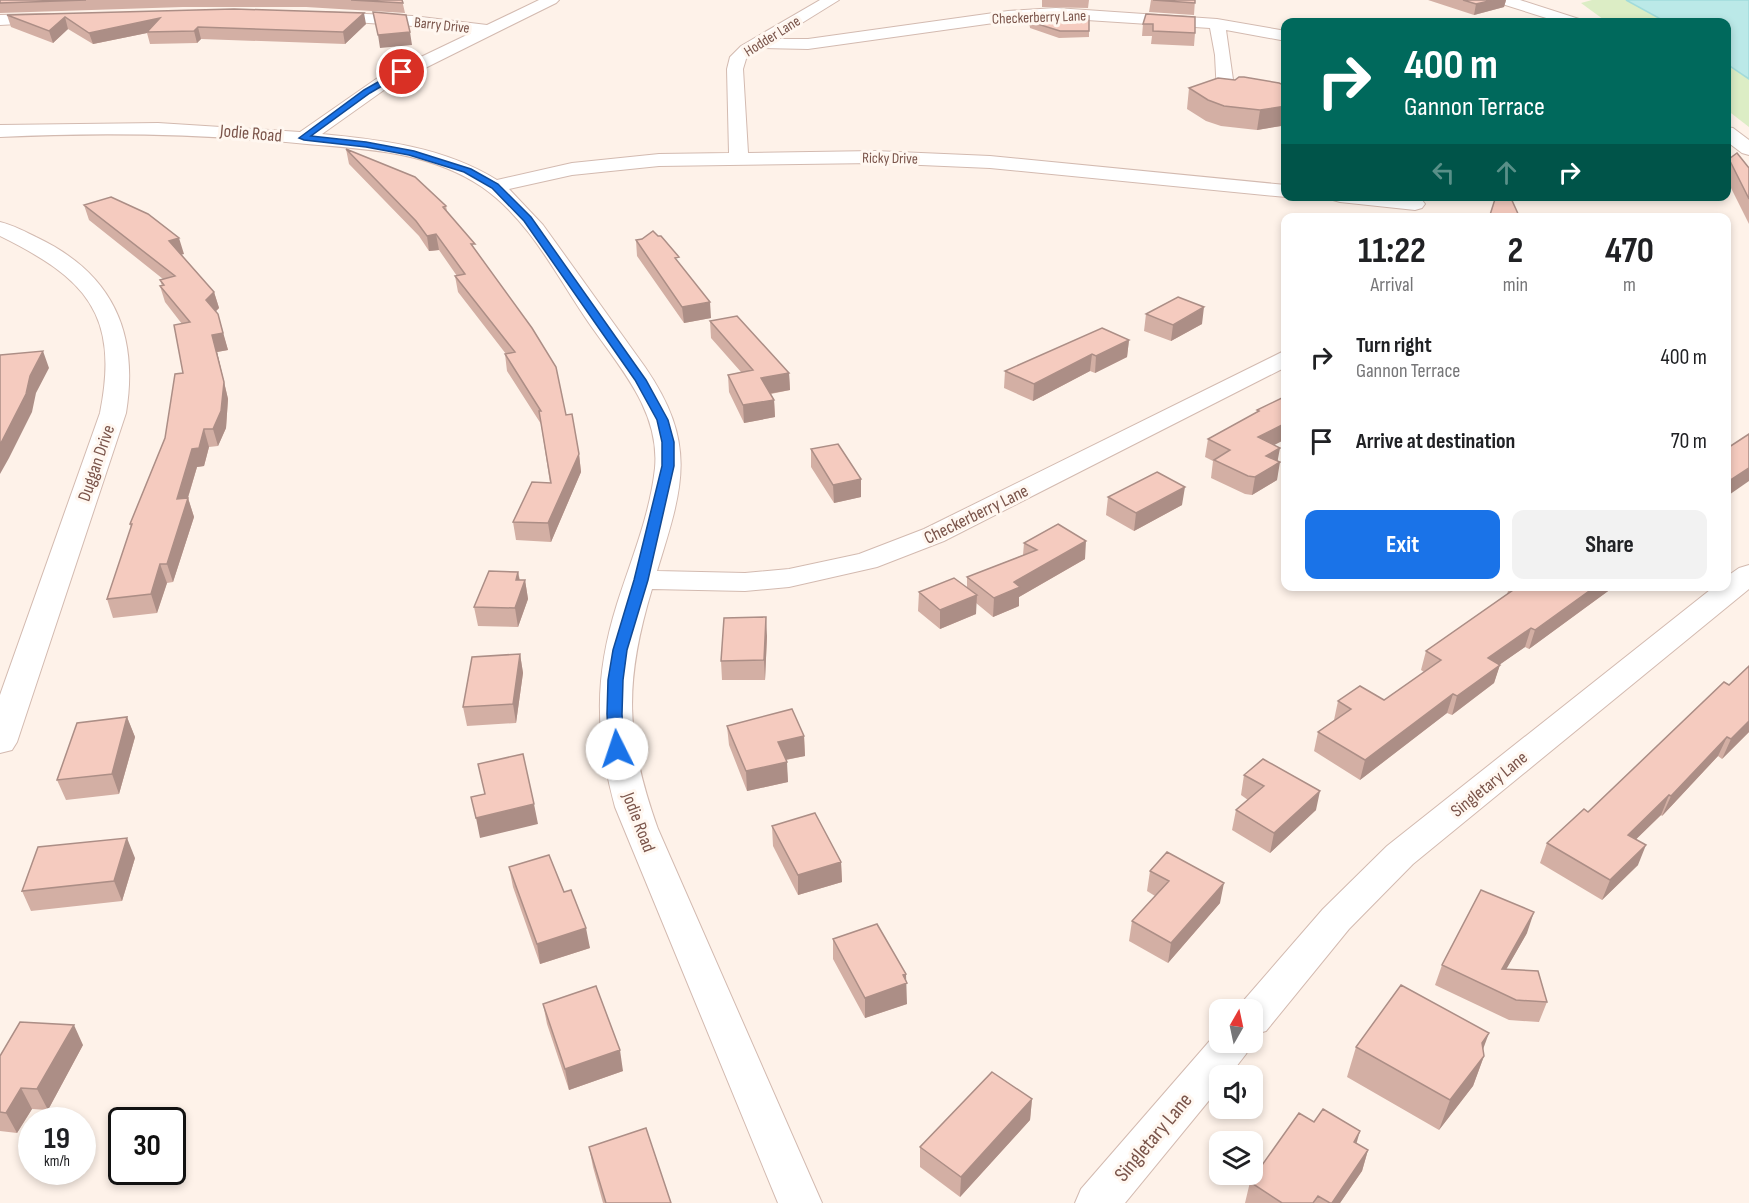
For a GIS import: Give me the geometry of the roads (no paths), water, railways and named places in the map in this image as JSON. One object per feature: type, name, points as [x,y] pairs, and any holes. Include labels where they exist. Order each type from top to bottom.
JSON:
[{"type":"street","points":[[304,138],[385,81],[551,0]]},
{"type":"street","name":"Hodder Lane","points":[[739,158],[735,62],[741,54],[757,43],[831,0]]},
{"type":"street","points":[[1504,0],[1560,18]]},
{"type":"street","name":"Checkerberry Lane","points":[[757,43],[808,44],[1032,14],[1110,15],[1217,24],[1281,35]]},
{"type":"street","name":"Barry Drive","points":[[312,15],[412,21],[488,30]]},
{"type":"street","points":[[0,20],[69,18]]},
{"type":"street","points":[[1217,24],[1223,55],[1226,94]]},
{"type":"street","name":"Jodie Road","points":[[0,131],[171,128],[366,144],[411,153],[467,171],[495,186],[528,219],[641,380],[662,420],[668,442],[668,466],[641,580],[620,650],[615,680],[614,714],[617,749],[624,786],[640,829],[800,1203]]},
{"type":"street","points":[[1731,136],[1749,149]]},
{"type":"street","name":"Ricky Drive","points":[[495,186],[546,173],[599,165],[658,160],[874,157],[959,160],[1281,191]]},
{"type":"street","points":[[1377,201],[1414,206]]},
{"type":"street","name":"Duggan Drive","points":[[0,228],[57,258],[82,279],[107,314],[118,345],[120,379],[113,413],[0,742]]},
{"type":"street","name":"Checkerberry Lane","points":[[641,580],[745,582],[789,578],[867,561],[934,536],[1281,360]]},
{"type":"street","name":"Singletary Lane","points":[[1731,588],[1749,574]]},
{"type":"street","name":"Singletary Lane","points":[[1263,1006],[1336,919],[1400,855],[1728,591]]},
{"type":"street","name":"Singletary Lane","points":[[1097,1203],[1223,1053]]},
{"type":"water","points":[[1626,0],[1749,0],[1749,79],[1731,67],[1731,18],[1659,18]]}]
